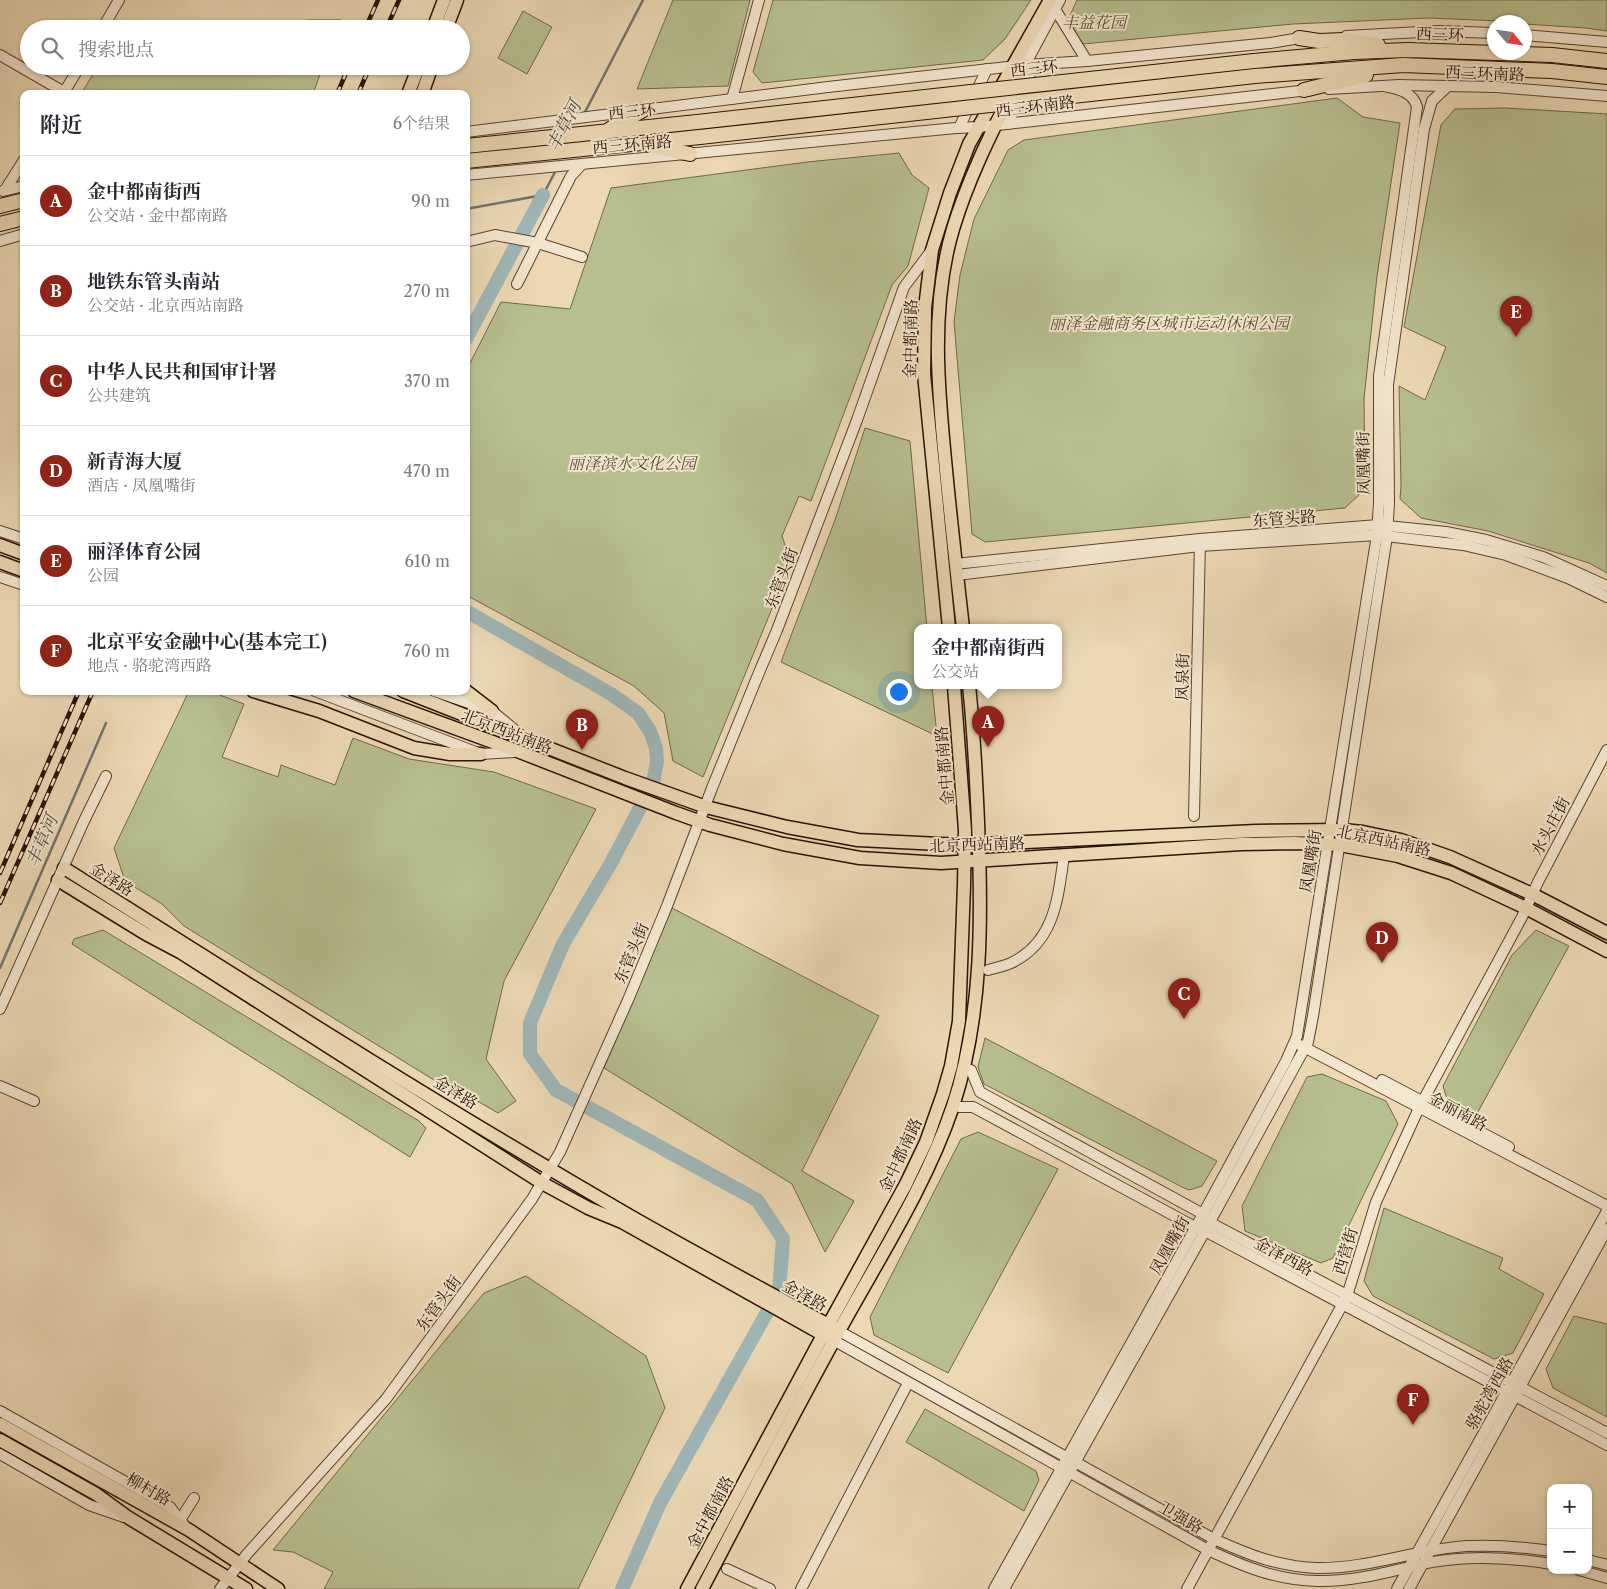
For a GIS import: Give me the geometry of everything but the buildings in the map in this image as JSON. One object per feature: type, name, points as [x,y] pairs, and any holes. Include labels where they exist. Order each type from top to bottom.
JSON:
[{"type":"highway","points":[[1299,38],[1344,40],[1408,50]]},
{"type":"highway","name":"西三环","points":[[470,146],[1254,61],[1354,52],[1408,50],[1552,56],[1607,61]]},
{"type":"highway","points":[[1304,90],[1363,76],[1393,74],[1403,65]]},
{"type":"highway","name":"西三环","points":[[470,161],[1255,76],[1403,65],[1552,72],[1607,77]]},
{"type":"highway","points":[[605,132],[643,110]]},
{"type":"highway","points":[[638,143],[690,154]]},
{"type":"highway","points":[[0,206],[20,201]]},
{"type":"highway","points":[[0,224],[20,219]]},
{"type":"main road","points":[[436,20],[444,0]]},
{"type":"main road","points":[[449,20],[457,0]]},
{"type":"main road","points":[[1024,66],[1055,3]]},
{"type":"main road","name":"金中都南路","points":[[963,624],[940,418],[938,364],[940,311],[947,255],[953,229],[966,192],[1002,125],[1024,66]]},
{"type":"main road","name":"金中都南路","points":[[949,624],[924,374],[925,308],[932,250],[950,193],[970,144],[979,128],[1024,66]]},
{"type":"main road","points":[[410,90],[415,75]]},
{"type":"main road","points":[[423,90],[429,75]]},
{"type":"main road","points":[[0,546],[20,553]]},
{"type":"main road","points":[[0,562],[20,570]]},
{"type":"main road","name":"金中都南路","points":[[702,1589],[914,1169],[926,1142],[951,1066],[959,1021],[965,845],[954,689]]},
{"type":"main road","name":"金中都南路","points":[[687,1589],[831,1333],[918,1188],[937,1150],[953,1105],[968,1045],[974,1010],[980,941],[975,748],[969,689]]},
{"type":"main road","points":[[470,694],[492,711]]},
{"type":"main road","points":[[267,695],[319,711],[414,748],[450,754],[481,754]]},
{"type":"main road","name":"北京西站南路","points":[[365,695],[520,752],[700,822],[782,844],[860,858],[941,864],[1384,836],[1434,850],[1532,894],[1607,933]]},
{"type":"main road","name":"北京西站南路","points":[[413,695],[625,778],[706,807],[787,827],[858,840],[979,845],[1256,830],[1335,838],[1427,864],[1482,887],[1524,912],[1607,951]]},
{"type":"main road","name":"金泽路","points":[[61,874],[749,1288]]},
{"type":"main road","name":"金泽路","points":[[61,874],[146,934],[180,952],[542,1183],[588,1208],[622,1222],[831,1333]]},
{"type":"main road","name":"柳村路","points":[[0,1424],[189,1530],[278,1589]]},
{"type":"main road","name":"柳村路","points":[[0,1440],[96,1494],[130,1518],[246,1589]]},
{"type":"street","points":[[107,20],[119,0]]},
{"type":"street","points":[[732,99],[759,0]]},
{"type":"street","points":[[1055,3],[1087,61]]},
{"type":"street","name":"西三环南路","points":[[470,132],[987,69],[1270,43],[1299,38],[1439,32],[1487,33]]},
{"type":"street","points":[[1532,36],[1607,42]]},
{"type":"street","points":[[0,55],[20,67]]},
{"type":"street","points":[[959,128],[987,69]]},
{"type":"street","points":[[34,75],[59,90]]},
{"type":"street","points":[[66,90],[75,75]]},
{"type":"street","name":"西三环南路","points":[[470,175],[959,128],[979,128],[1304,90],[1383,86],[1448,86],[1496,87],[1607,96]]},
{"type":"street","name":"凤凰嘴街","points":[[1382,531],[1379,376],[1417,107],[1416,102],[1410,95],[1403,91],[1383,86]]},
{"type":"street","name":"凤凰嘴街","points":[[1004,1589],[1071,1459],[1203,1224],[1307,1045],[1313,1016],[1335,838],[1382,531],[1387,401],[1394,330],[1424,129],[1432,101],[1448,86]]},
{"type":"street","points":[[517,284],[533,242],[572,176],[582,164]]},
{"type":"street","points":[[3,191],[20,166]]},
{"type":"street","points":[[3,191],[20,187]]},
{"type":"street","points":[[0,241],[20,235]]},
{"type":"street","points":[[470,241],[495,235],[533,242],[582,257]]},
{"type":"street","name":"东管头街","points":[[220,1589],[239,1563],[386,1399],[521,1214],[551,1169],[631,992],[758,675],[778,630],[857,420],[904,287],[932,250]]},
{"type":"street","points":[[0,531],[20,538]]},
{"type":"street","name":"东管头路","points":[[1382,531],[1463,545],[1506,555],[1568,578],[1607,597]]},
{"type":"street","name":"东管头路","points":[[956,569],[1200,543],[1382,531],[1446,532],[1509,546],[1543,557],[1607,586]]},
{"type":"street","name":"凤泉街","points":[[1194,816],[1200,543]]},
{"type":"street","points":[[0,577],[20,584]]},
{"type":"street","points":[[326,695],[481,754],[520,752]]},
{"type":"street","points":[[446,695],[492,711],[526,738]]},
{"type":"street","name":"水头庄街","points":[[1524,912],[1607,750]]},
{"type":"street","points":[[0,1009],[106,776]]},
{"type":"street","name":"凤凰嘴街","points":[[1203,1224],[1296,1039],[1335,838]]},
{"type":"street","points":[[988,970],[1010,964],[1026,954],[1042,937],[1052,921],[1064,855]]},
{"type":"street","name":"西营街","points":[[1187,1589],[1345,1301],[1376,1202],[1421,1104],[1524,912]]},
{"type":"street","name":"金丽南路","points":[[1296,1039],[1607,1198]]},
{"type":"street","name":"金泽西路","points":[[970,1070],[980,1092],[1203,1224]]},
{"type":"street","points":[[0,1086],[34,1101]]},
{"type":"street","name":"金丽南路","points":[[1421,1104],[1607,1206]]},
{"type":"street","name":"金泽西路","points":[[959,1107],[973,1107],[1203,1224],[1513,1390],[1607,1445]]},
{"type":"street","name":"骆驼湾西路","points":[[1409,1589],[1607,1211]]},
{"type":"street","name":"骆驼湾西路","points":[[1397,1589],[1607,1229]]},
{"type":"street","name":"卫强路","points":[[831,1333],[908,1383],[1208,1550],[1263,1573],[1298,1579],[1334,1580],[1381,1574],[1423,1564],[1464,1558],[1530,1560],[1547,1563]]},
{"type":"street","name":"卫强路","points":[[831,1333],[1071,1459],[1214,1539],[1264,1560],[1314,1568],[1367,1564],[1466,1546],[1534,1548],[1547,1550]]},
{"type":"street","points":[[802,1589],[908,1383]]},
{"type":"street","name":"金泽西路","points":[[1513,1390],[1607,1434]]},
{"type":"street","points":[[0,1411],[170,1507],[189,1530]]},
{"type":"street","points":[[0,1454],[90,1505],[130,1518]]},
{"type":"street","name":"凤凰嘴街","points":[[994,1589],[1065,1470]]},
{"type":"street","points":[[180,1520],[194,1498]]},
{"type":"street","points":[[1592,1561],[1607,1565]]},
{"type":"street","points":[[727,1569],[770,1589]]},
{"type":"street","points":[[1592,1574],[1607,1578]]},
{"type":"green space","points":[[673,0],[750,0],[728,86],[637,89]]},
{"type":"green space","points":[[773,0],[1031,0],[1005,39],[983,60],[762,83],[753,72]]},
{"type":"green space","name":"丰益花园","points":[[1077,0],[1607,0],[1607,31],[1532,24],[1532,15],[1487,15],[1487,20],[1429,18],[1293,24],[1083,44],[1067,22]]},
{"type":"green space","points":[[523,11],[552,27],[527,74],[498,58]]},
{"type":"green space","points":[[93,75],[320,75],[314,90],[83,90]]},
{"type":"green space","name":"丽泽金融商务区城市运动休闲公园","points":[[1337,98],[1363,117],[1400,123],[1377,276],[1364,399],[1365,489],[1345,508],[985,542],[972,534],[954,322],[960,275],[974,219],[1008,150],[1024,140]]},
{"type":"green space","points":[[1506,108],[1607,114],[1607,573],[1589,563],[1488,531],[1421,518],[1400,499],[1399,386],[1425,400],[1446,347],[1404,327],[1441,125],[1455,109]]},
{"type":"green space","name":"丽泽滨水文化公园","points":[[899,153],[912,175],[929,188],[908,266],[892,285],[811,501],[799,496],[782,536],[791,562],[703,777],[673,761],[664,713],[634,686],[470,597],[470,363],[501,302],[570,309],[611,188],[807,162]]},
{"type":"green space","points":[[865,428],[910,441],[927,624],[914,624],[914,689],[932,689],[937,736],[781,662],[835,520]]},
{"type":"green space","points":[[187,695],[220,695],[244,704],[222,757],[278,777],[281,765],[335,785],[353,738],[409,759],[494,772],[596,809],[504,981],[486,1059],[516,1101],[498,1113],[467,1095],[434,1080],[184,926],[162,904],[125,881],[114,848]]},
{"type":"green space","points":[[672,908],[879,1016],[802,1171],[854,1201],[825,1252],[792,1184],[604,1068]]},
{"type":"green space","points":[[103,930],[419,1121],[426,1128],[410,1157],[72,944],[74,939]]},
{"type":"green space","points":[[1536,930],[1569,946],[1474,1119],[1449,1105],[1443,1086],[1512,955]]},
{"type":"green space","points":[[985,1038],[1217,1161],[1202,1186],[1189,1190],[1182,1187],[984,1084],[978,1067]]},
{"type":"green space","points":[[1322,1074],[1386,1101],[1398,1124],[1333,1258],[1321,1263],[1245,1231],[1242,1206],[1307,1077]]},
{"type":"green space","points":[[978,1132],[1058,1169],[948,1373],[874,1335],[870,1317],[961,1139]]},
{"type":"green space","points":[[1384,1208],[1503,1258],[1499,1269],[1544,1294],[1513,1353],[1494,1359],[1373,1296],[1364,1281]]},
{"type":"green space","points":[[526,1276],[646,1356],[665,1408],[578,1589],[324,1589],[333,1572],[293,1552],[273,1550],[484,1293]]},
{"type":"green space","points":[[1574,1316],[1607,1324],[1607,1417],[1553,1388],[1546,1369]]},
{"type":"green space","points":[[925,1409],[1036,1471],[1039,1480],[1024,1511],[906,1442]]},
{"type":"waterway","name":"丰草河","points":[[584,114],[643,0]]},
{"type":"waterway","name":"丰草河","points":[[470,208],[543,195],[556,170]]},
{"type":"waterway","points":[[470,332],[543,195]]},
{"type":"waterway","points":[[470,613],[611,694],[638,713],[650,731],[656,748],[657,761],[653,783],[611,863],[563,944],[530,1023],[530,1054],[556,1090],[757,1200],[783,1239],[779,1291],[660,1503],[622,1589]]},
{"type":"waterway","name":"丰草河","points":[[0,968],[106,723]]},
{"type":"railway","points":[[369,20],[378,0]]},
{"type":"railway","points":[[390,20],[399,0]]},
{"type":"railway","points":[[339,90],[345,75]]},
{"type":"railway","points":[[360,90],[366,75]]},
{"type":"railway","points":[[0,873],[77,695]]},
{"type":"railway","points":[[0,903],[91,695]]},
{"type":"place","name":"丽泽体育公园","points":[[1516,337]]},
{"type":"place","name":"金中都南街西","points":[[988,747]]},
{"type":"place","name":"地铁东管头南站","points":[[582,750]]},
{"type":"place","name":"新青海大厦","points":[[1382,963]]},
{"type":"place","name":"中华人民共和国审计署","points":[[1184,1019]]},
{"type":"place","name":"北京平安金融中心(基本完工)","points":[[1413,1425]]}]
